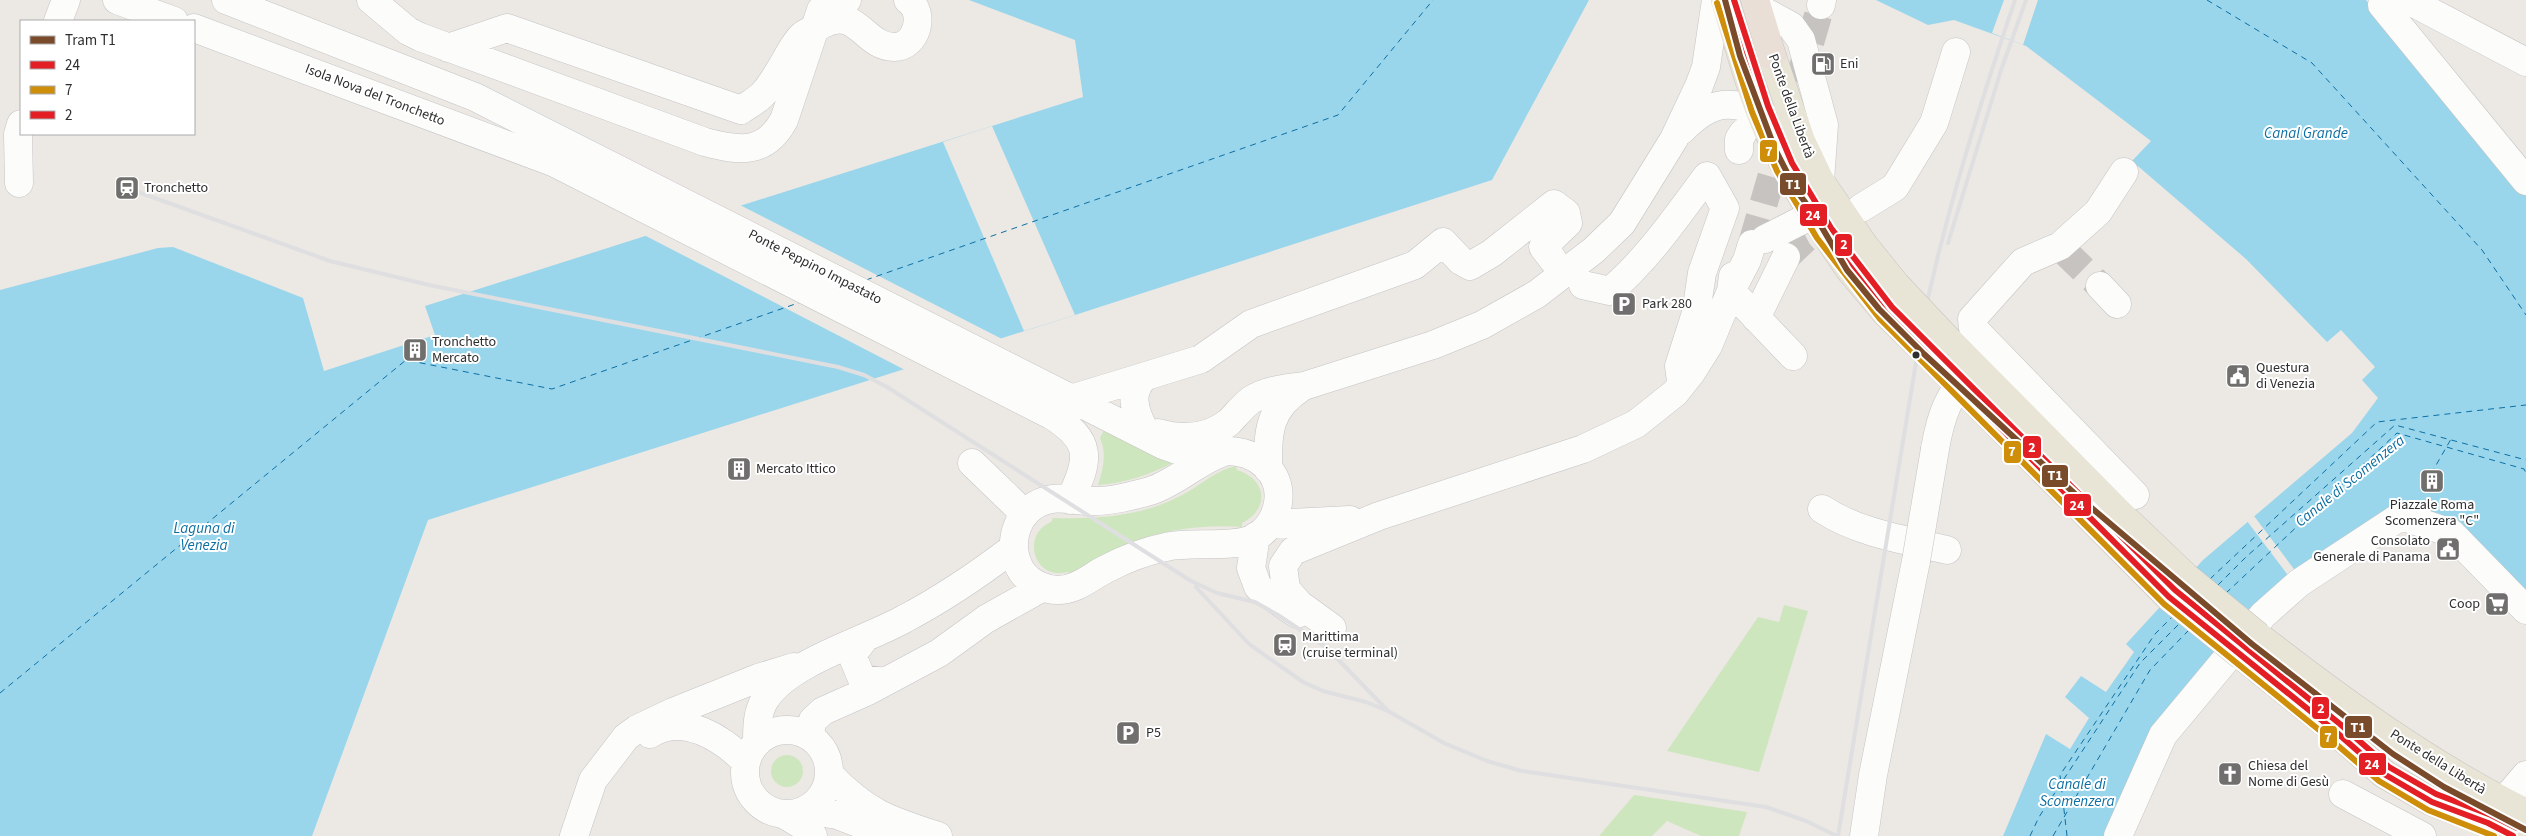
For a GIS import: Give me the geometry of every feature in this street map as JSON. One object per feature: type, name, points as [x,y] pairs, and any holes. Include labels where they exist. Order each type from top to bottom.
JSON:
[{"type":"highway","name":"Ponte della Libertà","points":[[1756,4],[1772,56]]},
{"type":"main road","name":"Ponte della Libertà","points":[[1725,0],[1762,113],[1783,162],[1849,269],[1886,313],[1957,372],[2134,497],[2177,587]]},
{"type":"main road","points":[[1742,56],[1752,60],[1766,70],[1797,147],[1820,181]]},
{"type":"main road","name":"Ponte della Libertà","points":[[1772,56],[1801,141],[1820,181],[1863,244],[1896,285],[1948,340],[1957,372],[2177,587],[2250,646],[2336,731],[2384,774],[2408,790],[2432,802],[2488,823],[2513,836]]},
{"type":"main road","name":"Ponte della Libertà","points":[[2250,646],[2400,740],[2514,807]]},
{"type":"street","points":[[58,20],[66,0]]},
{"type":"street","points":[[117,0],[171,20]]},
{"type":"street","points":[[226,0],[475,97],[561,152]]},
{"type":"street","points":[[371,0],[408,31],[448,48],[705,142],[747,149],[762,144],[781,126],[821,10],[828,5],[847,0]]},
{"type":"street","points":[[448,48],[507,28],[741,110],[762,95],[802,36],[826,23],[847,20],[861,27],[872,40],[879,44],[900,46],[912,39],[917,26],[917,9],[908,0]]},
{"type":"street","points":[[1702,81],[1709,50],[1716,0]]},
{"type":"street","points":[[2395,2],[2526,62]]},
{"type":"street","points":[[2395,2],[2526,181]]},
{"type":"street","points":[[1756,4],[1790,26],[1801,40],[1824,125],[1820,181]]},
{"type":"street","name":"Isola Nova del Tronchetto","points":[[195,28],[561,152]]},
{"type":"street","points":[[1861,208],[1895,187],[1934,123],[1956,52]]},
{"type":"street","points":[[1062,402],[1137,428],[1176,436],[1200,436],[1218,429],[1252,400],[1280,389],[1304,386],[1449,340],[1508,312],[1537,294],[1594,250],[1622,223],[1674,139],[1714,60],[1725,55],[1742,56]]},
{"type":"street","points":[[1674,139],[1696,116],[1718,105],[1739,105],[1762,113]]},
{"type":"street","points":[[19,183],[18,134],[20,127]]},
{"type":"street","name":"Ponte Peppino Impastato","points":[[561,152],[1062,402]]},
{"type":"street","points":[[2124,172],[2098,212],[2062,248],[2023,262],[1972,319],[1973,328],[2134,497]]},
{"type":"street","points":[[1583,285],[1610,291],[1623,280],[1659,239],[1707,176],[1725,208],[1702,273],[1696,313],[1679,366],[1681,385]]},
{"type":"street","points":[[1062,402],[1200,359],[1251,324],[1415,265],[1443,242],[1461,262],[1470,266],[1492,253],[1554,204],[1566,214],[1568,223],[1548,254]]},
{"type":"street","points":[[1137,428],[1184,454],[1198,458],[1218,454],[1252,455],[1268,468],[1275,480],[1278,496],[1276,512],[1263,530],[1251,568],[1258,587],[1336,636],[1299,604],[1286,589],[1283,566],[1293,552],[1380,516],[1583,449],[1612,437],[1655,410],[1681,385],[1708,346],[1731,291],[1747,260],[1753,237],[1814,214]]},
{"type":"street","points":[[1756,318],[1786,257]]},
{"type":"street","points":[[1731,291],[1793,356]]},
{"type":"street","points":[[1864,836],[1873,775],[1916,561],[1942,412],[1957,372]]},
{"type":"street","points":[[1137,428],[1138,417],[1134,396],[1139,382],[1146,376]]},
{"type":"street","points":[[1304,386],[1287,397],[1274,413],[1218,454],[1174,480],[1137,494],[1096,501],[1053,499],[1044,502],[1025,514],[1015,532],[1013,548],[1017,563],[1024,574],[1043,587],[1058,590],[1074,587],[1122,561],[1167,547],[1199,543],[1240,542],[1263,530],[1380,516]]},
{"type":"street","points":[[1062,402],[1069,427],[1080,439],[1084,448],[1083,472],[1070,500]]},
{"type":"street","points":[[1268,468],[1270,434],[1274,413]]},
{"type":"street","points":[[972,463],[1025,514]]},
{"type":"street","points":[[1822,509],[1832,516],[1860,527],[1947,550]]},
{"type":"street","points":[[2118,836],[2163,735],[2263,615],[2296,580],[2401,516],[2451,533],[2526,610]]},
{"type":"street","points":[[574,836],[593,780],[616,749],[637,729],[673,712],[758,678],[810,662],[866,638],[936,601],[1013,548]]},
{"type":"street","points":[[809,736],[813,720],[821,712],[885,682],[939,652],[986,619],[1043,587]]},
{"type":"street","points":[[866,638],[852,655],[862,679],[885,682]]},
{"type":"street","points":[[810,662],[779,684],[766,698],[757,724],[745,776],[752,796],[769,810],[837,814],[893,836]]},
{"type":"street","points":[[673,712],[692,713],[714,718],[752,752]]},
{"type":"street","points":[[590,836],[606,792],[624,758],[652,732],[670,726],[702,732],[752,752]]},
{"type":"street","points":[[752,752],[773,732],[782,730],[791,730],[809,736],[822,748],[829,774],[822,795],[794,812]]},
{"type":"street","points":[[829,774],[872,812],[889,821],[938,836]]},
{"type":"street","points":[[2514,807],[2526,775]]},
{"type":"street","points":[[2343,794],[2422,836]]},
{"type":"street","points":[[794,812],[802,825],[813,836]]},
{"type":"green space","points":[[1105,428],[1174,462],[1137,478],[1098,485],[1104,456],[1100,438]]},
{"type":"green space","points":[[1236,466],[1237,470],[1247,474],[1254,480],[1259,487],[1261,495],[1261,502],[1257,510],[1242,523],[1242,527],[1196,528],[1152,536],[1110,551],[1071,575],[1068,572],[1056,573],[1046,570],[1039,563],[1035,555],[1034,545],[1036,536],[1053,518],[1101,517],[1148,509],[1178,497],[1221,471]]},
{"type":"green space","points":[[1784,605],[1808,611],[1759,772],[1667,751],[1758,617],[1779,622]]},
{"type":"green space","points":[[787,755],[799,759],[803,771],[799,783],[787,787],[775,783],[771,771],[775,759]]},
{"type":"green space","points":[[1634,795],[1747,812],[1739,836],[1701,836],[1667,821],[1652,836],[1599,836]]},
{"type":"water","name":"Laguna di Venezia","points":[[969,0],[1589,0],[1492,180],[1075,315],[428,520],[312,836],[0,836],[0,290],[158,248],[173,247],[303,298],[324,371],[435,335],[425,306],[1083,97],[1075,40]]},
{"type":"water","name":"Canal Grande","points":[[1876,0],[2366,0],[2526,193],[2526,596],[2462,524],[2457,520],[2432,515],[2292,574],[2106,836],[2003,836],[2046,734],[2070,749],[2089,718],[2065,697],[2081,676],[2106,692],[2134,652],[2126,644],[2203,560],[2352,433],[2378,398],[2362,380],[2375,367],[2341,330],[2327,342],[2246,259],[2132,161],[2151,141],[2026,46],[1954,20],[1928,25]]},
{"type":"pier","points":[[2004,0],[2038,0],[2023,45],[1992,33]]},
{"type":"pier","points":[[992,126],[1075,315],[1024,331],[943,142]]},
{"type":"pier","points":[[738,204],[1004,340],[907,371],[642,234]]},
{"type":"pier","points":[[2254,516],[2297,573],[2290,578],[2247,521]]},
{"type":"ferry route","points":[[866,280],[1338,115],[1433,0]]},
{"type":"ferry route","points":[[2207,0],[2312,63],[2482,250],[2526,315]]},
{"type":"ferry route","points":[[0,693],[406,360],[552,389],[801,302]]},
{"type":"ferry route","points":[[2210,579],[2377,422],[2526,405]]},
{"type":"ferry route","points":[[2218,585],[2246,557],[2395,425],[2526,460]]},
{"type":"ferry route","points":[[2226,593],[2397,433],[2524,469],[2526,473]]},
{"type":"ferry route","points":[[2431,474],[2451,439]]},
{"type":"ferry route","points":[[2067,836],[2060,775],[2155,634],[2172,617]]},
{"type":"ferry route","points":[[2030,836],[2039,817],[2140,663],[2180,623]]},
{"type":"ferry route","points":[[2053,836],[2150,670],[2188,631]]},
{"type":"tunnel","points":[[1752,244],[1821,5]]},
{"type":"tunnel","points":[[1786,257],[1805,239],[1842,219]]},
{"type":"tunnel","points":[[2063,250],[2100,286]]},
{"type":"railway","points":[[1838,836],[1922,326],[1941,243],[1964,162],[2015,0]]},
{"type":"railway","points":[[2000,73],[2026,0]]},
{"type":"railway","points":[[1948,243],[2002,67]]},
{"type":"railway","points":[[127,188],[330,261],[429,285],[838,367],[864,375],[887,387],[1191,581],[1217,593],[1255,602],[1278,615],[1326,647],[1388,711]]},
{"type":"railway","points":[[1196,587],[1249,644],[1303,682],[1323,691],[1366,702],[1388,711],[1444,743],[1487,761],[1522,771],[1766,807],[1806,821],[1837,836]]},
{"type":"tram line","name":"T1","points":[[1725,0],[1740,56],[1775,149],[1796,190],[1814,214],[1847,270],[1879,309],[1924,354],[2074,493],[2252,644],[2393,754],[2444,787],[2526,830]]},
{"type":"transit line","name":"24","points":[[1725,0],[1760,109],[1784,167],[1824,233],[1886,313],[2169,597],[2335,731],[2384,774],[2432,802],[2488,823],[2513,836]]},
{"type":"transit line","name":"2","points":[[1734,0],[1768,106],[1792,163],[1831,228],[1892,307],[2175,590],[2340,724],[2389,767],[2436,794],[2491,815],[2517,828]]},
{"type":"transit line","name":"7","points":[[1717,3],[1752,112],[1777,171],[1817,238],[1880,319],[2164,604],[2379,781],[2428,810],[2494,836]]},
{"type":"place","name":"Eni","points":[[1823,64]]},
{"type":"place","name":"Tronchetto","points":[[127,188]]},
{"type":"place","name":"Park 280","points":[[1624,304]]},
{"type":"place","name":"Tronchetto Mercato","points":[[415,350]]},
{"type":"place","name":"Questura di Venezia","points":[[2238,376]]},
{"type":"place","name":"Mercato Ittico","points":[[739,469]]},
{"type":"place","name":"Piazzale Roma Scomenzera \"C\"","points":[[2432,481]]},
{"type":"place","name":"Consolato Generale di Panama","points":[[2448,549]]},
{"type":"place","name":"Coop","points":[[2497,604]]},
{"type":"place","name":"Marittima (cruise terminal)","points":[[1285,645]]},
{"type":"place","name":"P5","points":[[1128,733]]},
{"type":"place","name":"Chiesa del Nome di Gesù","points":[[2230,774]]},
{"type":"water label","name":"Canale di Scomenzera","points":[[2350,481]]},
{"type":"water label","name":"Canale di Scomenzera","points":[[2077,792]]}]
